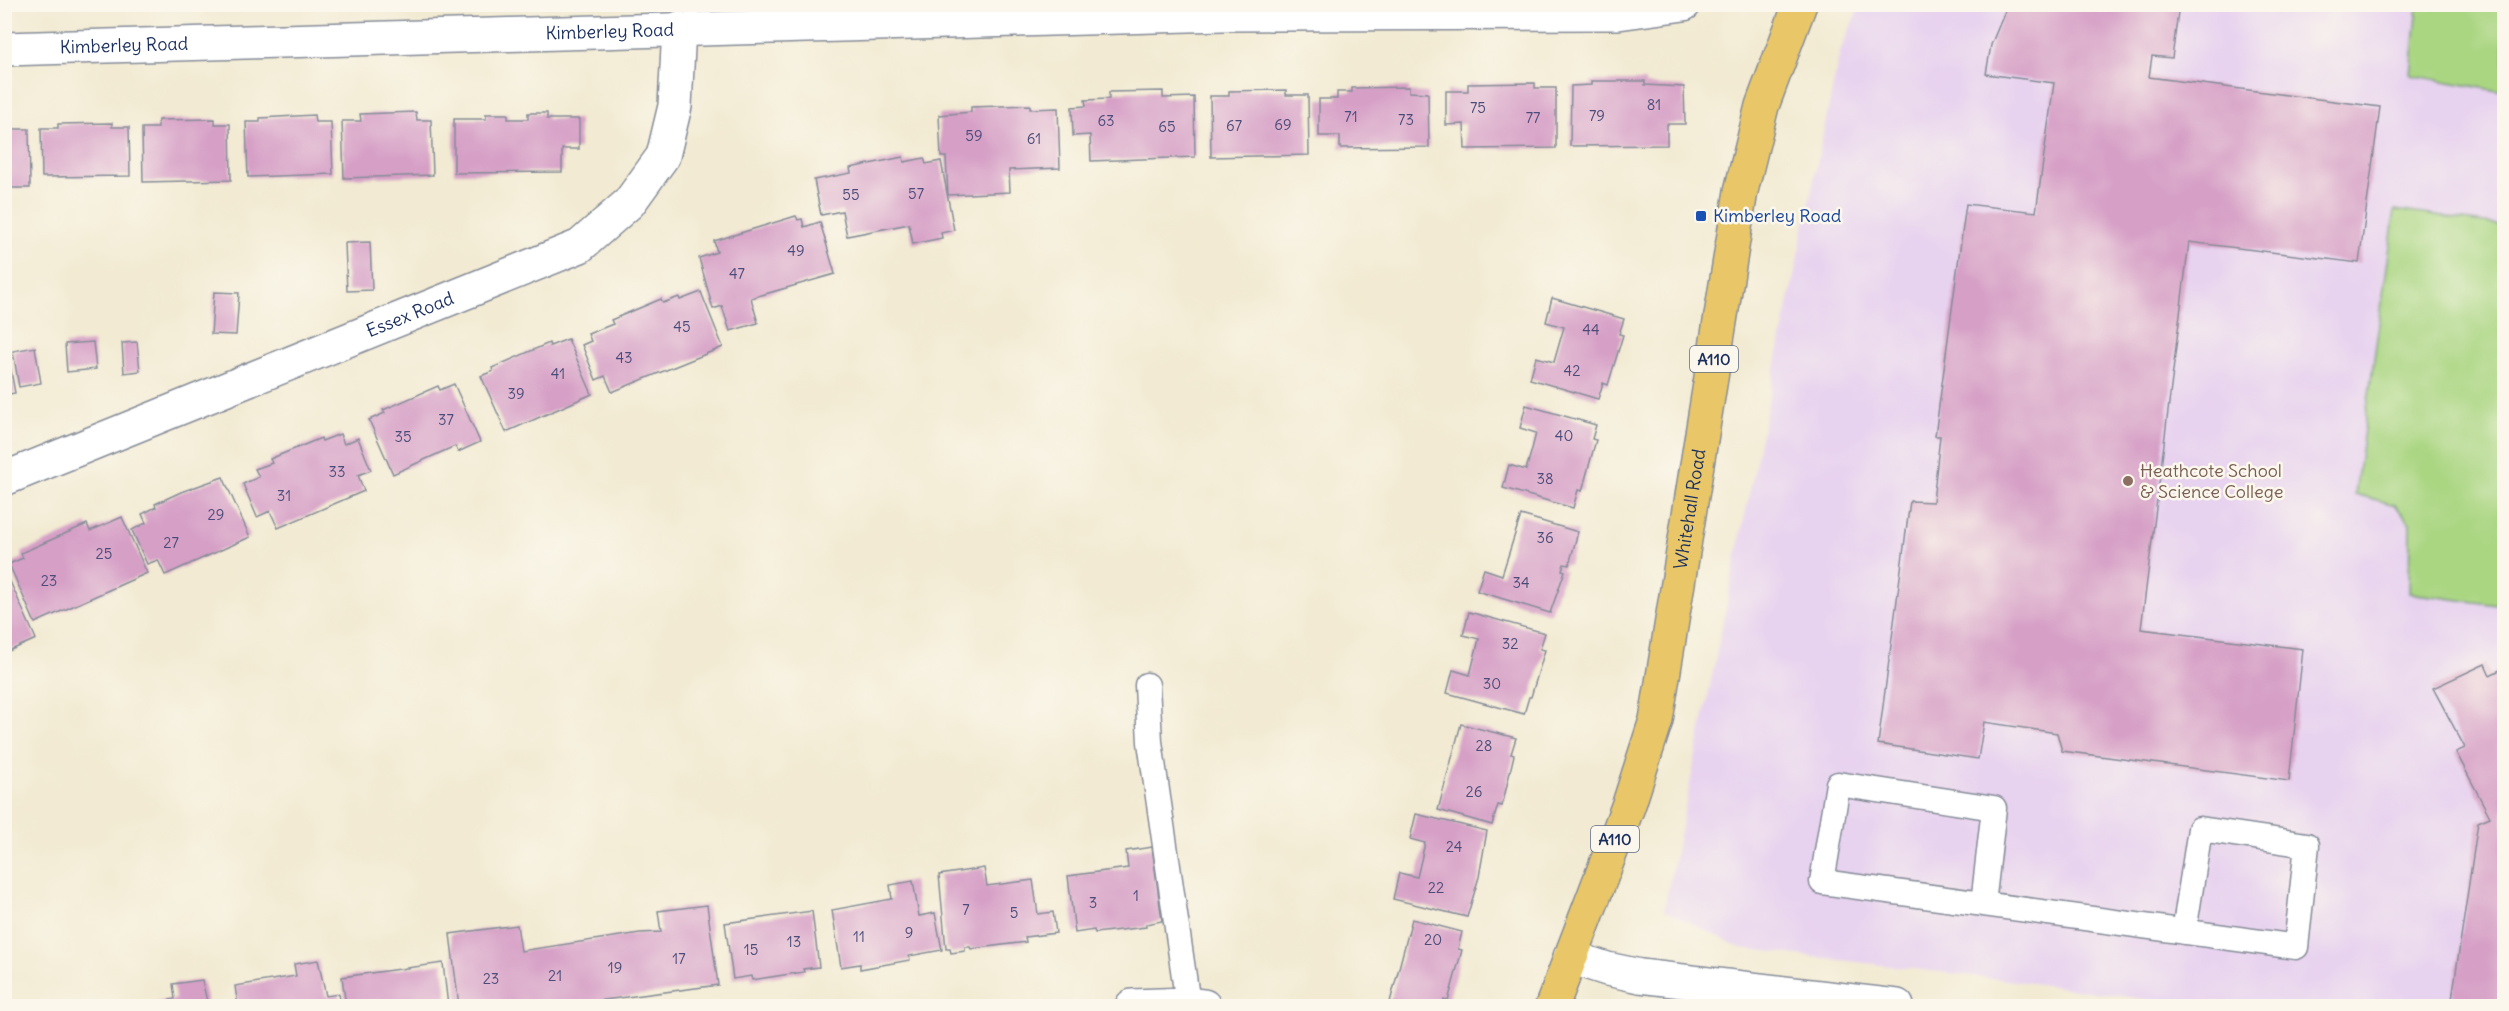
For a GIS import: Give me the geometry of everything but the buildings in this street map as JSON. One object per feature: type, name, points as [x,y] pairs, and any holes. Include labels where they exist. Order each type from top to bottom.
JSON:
[{"type":"main road","name":"Whitehall Road","points":[[1552,1006],[1654,732],[1741,192],[1762,106],[1793,5]]},
{"type":"street","name":"Kimberley Road","points":[[4,49],[1223,14],[1618,13],[1684,4]]},
{"type":"street","name":"Essex Road","points":[[4,479],[580,246],[629,203],[663,156],[675,106],[679,28]]},
{"type":"street","points":[[1570,957],[1640,976],[1898,1006]]},
{"type":"street","points":[[1132,1006],[1196,1005]]},
{"type":"lane","points":[[1147,685],[1150,742],[1196,1005]]},
{"type":"lane","points":[[1983,904],[1994,808],[1838,784],[1822,882],[2184,932],[2296,947],[2307,845],[2200,829],[2184,932]]},
{"type":"shaded area","name":"Heathcote School & Science College","points":[[1860,5],[2504,5],[2504,1006],[2193,1006],[2032,983],[1741,948],[1664,910],[1840,52]]},
{"type":"green space","points":[[2418,5],[2504,5],[2504,92],[2411,75]]},
{"type":"green space","points":[[2395,210],[2504,226],[2504,606],[2409,593],[2410,523],[2395,505],[2355,494]]},
{"type":"place","name":"Kimberley Road","points":[[1701,216]]},
{"type":"place","name":"Heathcote School & Science College","points":[[2128,481]]}]
